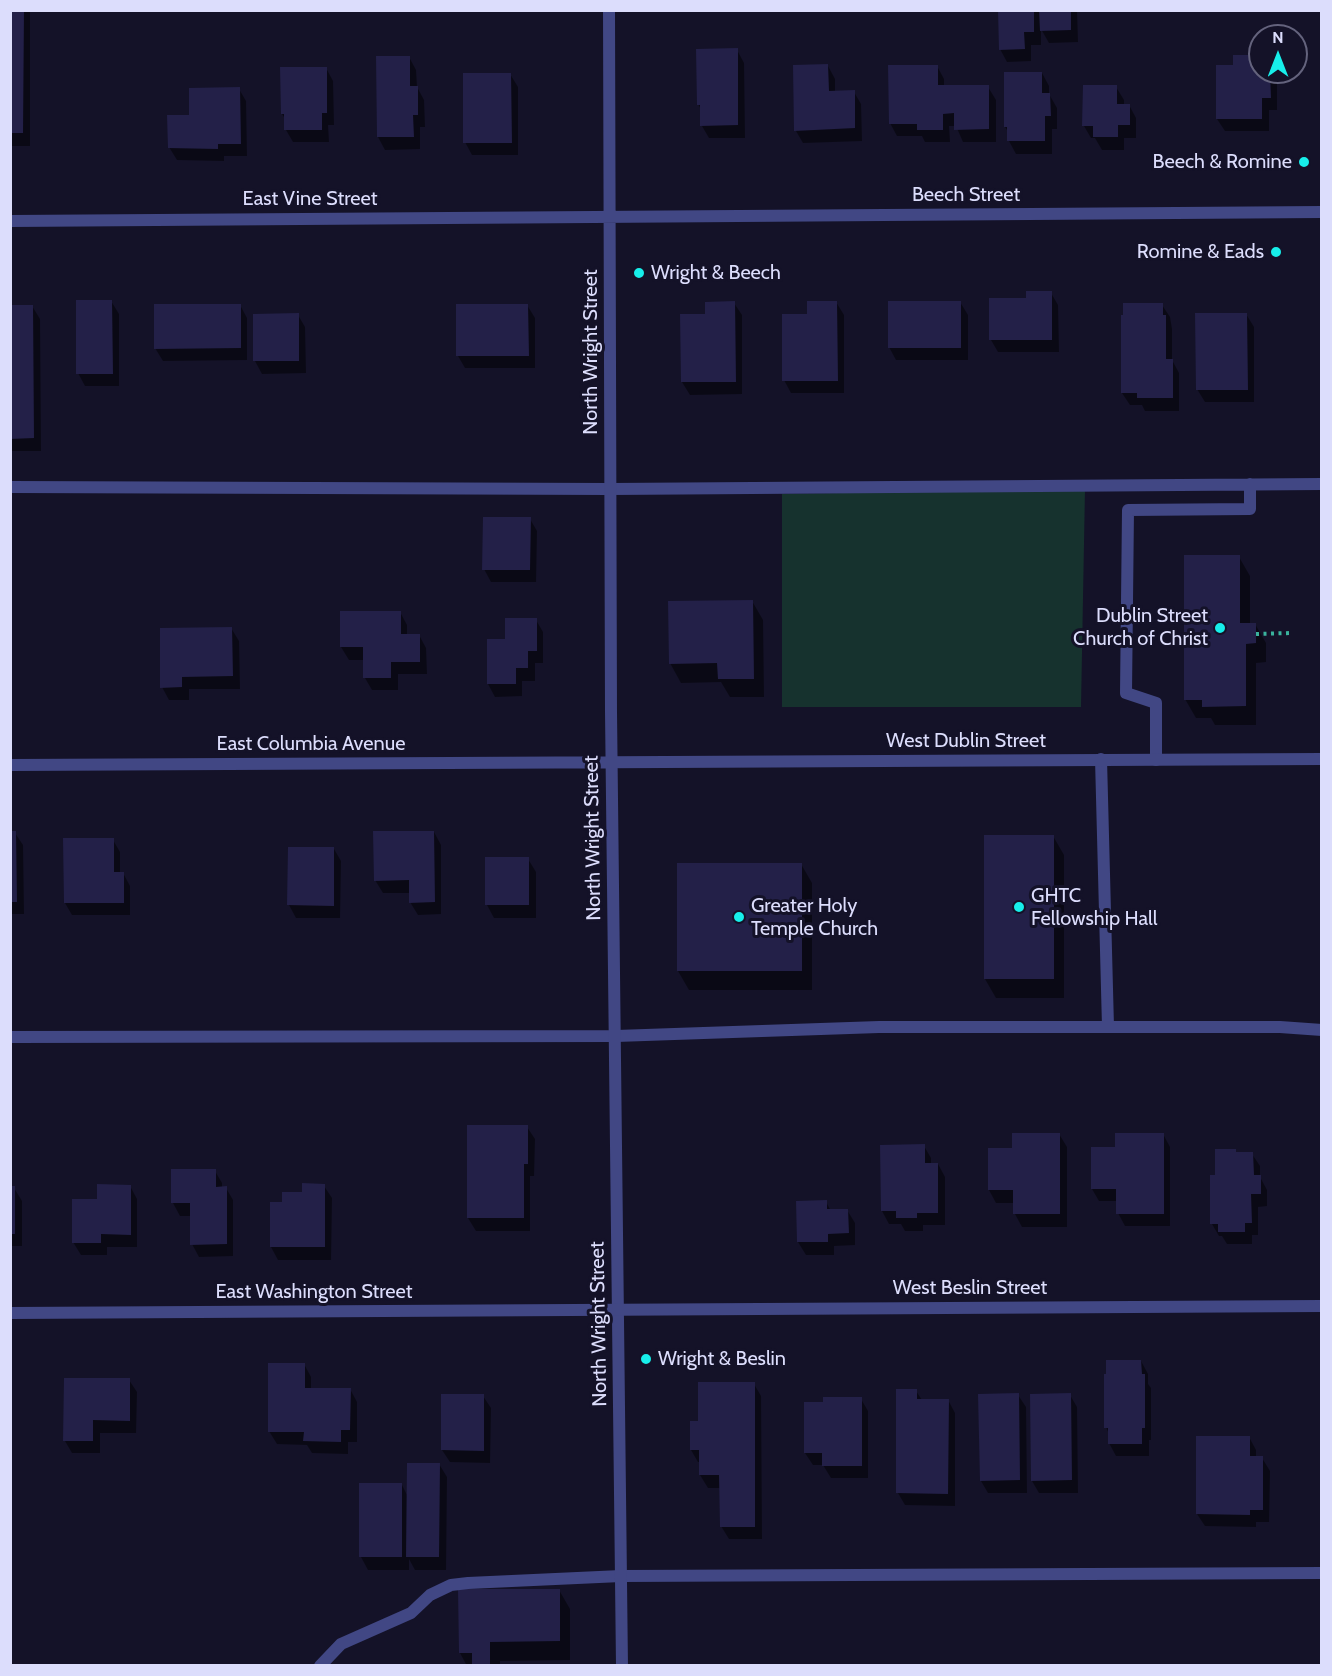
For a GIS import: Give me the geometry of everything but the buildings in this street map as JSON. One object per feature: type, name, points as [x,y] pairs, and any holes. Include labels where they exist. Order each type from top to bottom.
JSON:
[{"type":"street","name":"North Wright Street","points":[[609,10],[612,762],[622,1665]]},
{"type":"street","name":"Beech Street","points":[[611,216],[1322,212]]},
{"type":"street","name":"East Vine Street","points":[[10,221],[611,216]]},
{"type":"street","points":[[1156,760],[1156,703],[1126,693],[1128,510],[1250,509],[1250,484]]},
{"type":"street","points":[[10,487],[612,489],[1322,484]]},
{"type":"street","points":[[1101,759],[1108,1027]]},
{"type":"street","name":"West Dublin Street","points":[[612,762],[1322,759]]},
{"type":"street","name":"East Columbia Avenue","points":[[10,765],[612,762]]},
{"type":"street","points":[[10,1037],[616,1036],[879,1027],[1280,1027],[1322,1030]]},
{"type":"street","name":"West Beslin Street","points":[[618,1310],[1322,1306]]},
{"type":"street","name":"East Washington Street","points":[[10,1313],[618,1310]]},
{"type":"street","points":[[320,1665],[341,1644],[411,1613],[430,1595],[451,1585],[621,1576],[1322,1574]]},
{"type":"path","points":[[1256,634],[1291,633]]},
{"type":"green space","points":[[1085,489],[1081,707],[782,707],[782,494]]},
{"type":"place","name":"Beech & Romine","points":[[1304,162]]},
{"type":"place","name":"Romine & Eads","points":[[1276,252]]},
{"type":"place","name":"Wright & Beech","points":[[639,273]]},
{"type":"place","name":"Dublin Street Church of Christ","points":[[1220,628]]},
{"type":"place","name":"GHTC Fellowship Hall","points":[[1019,907]]},
{"type":"place","name":"Greater Holy Temple Church","points":[[739,917]]},
{"type":"place","name":"Wright & Beslin","points":[[646,1359]]}]
